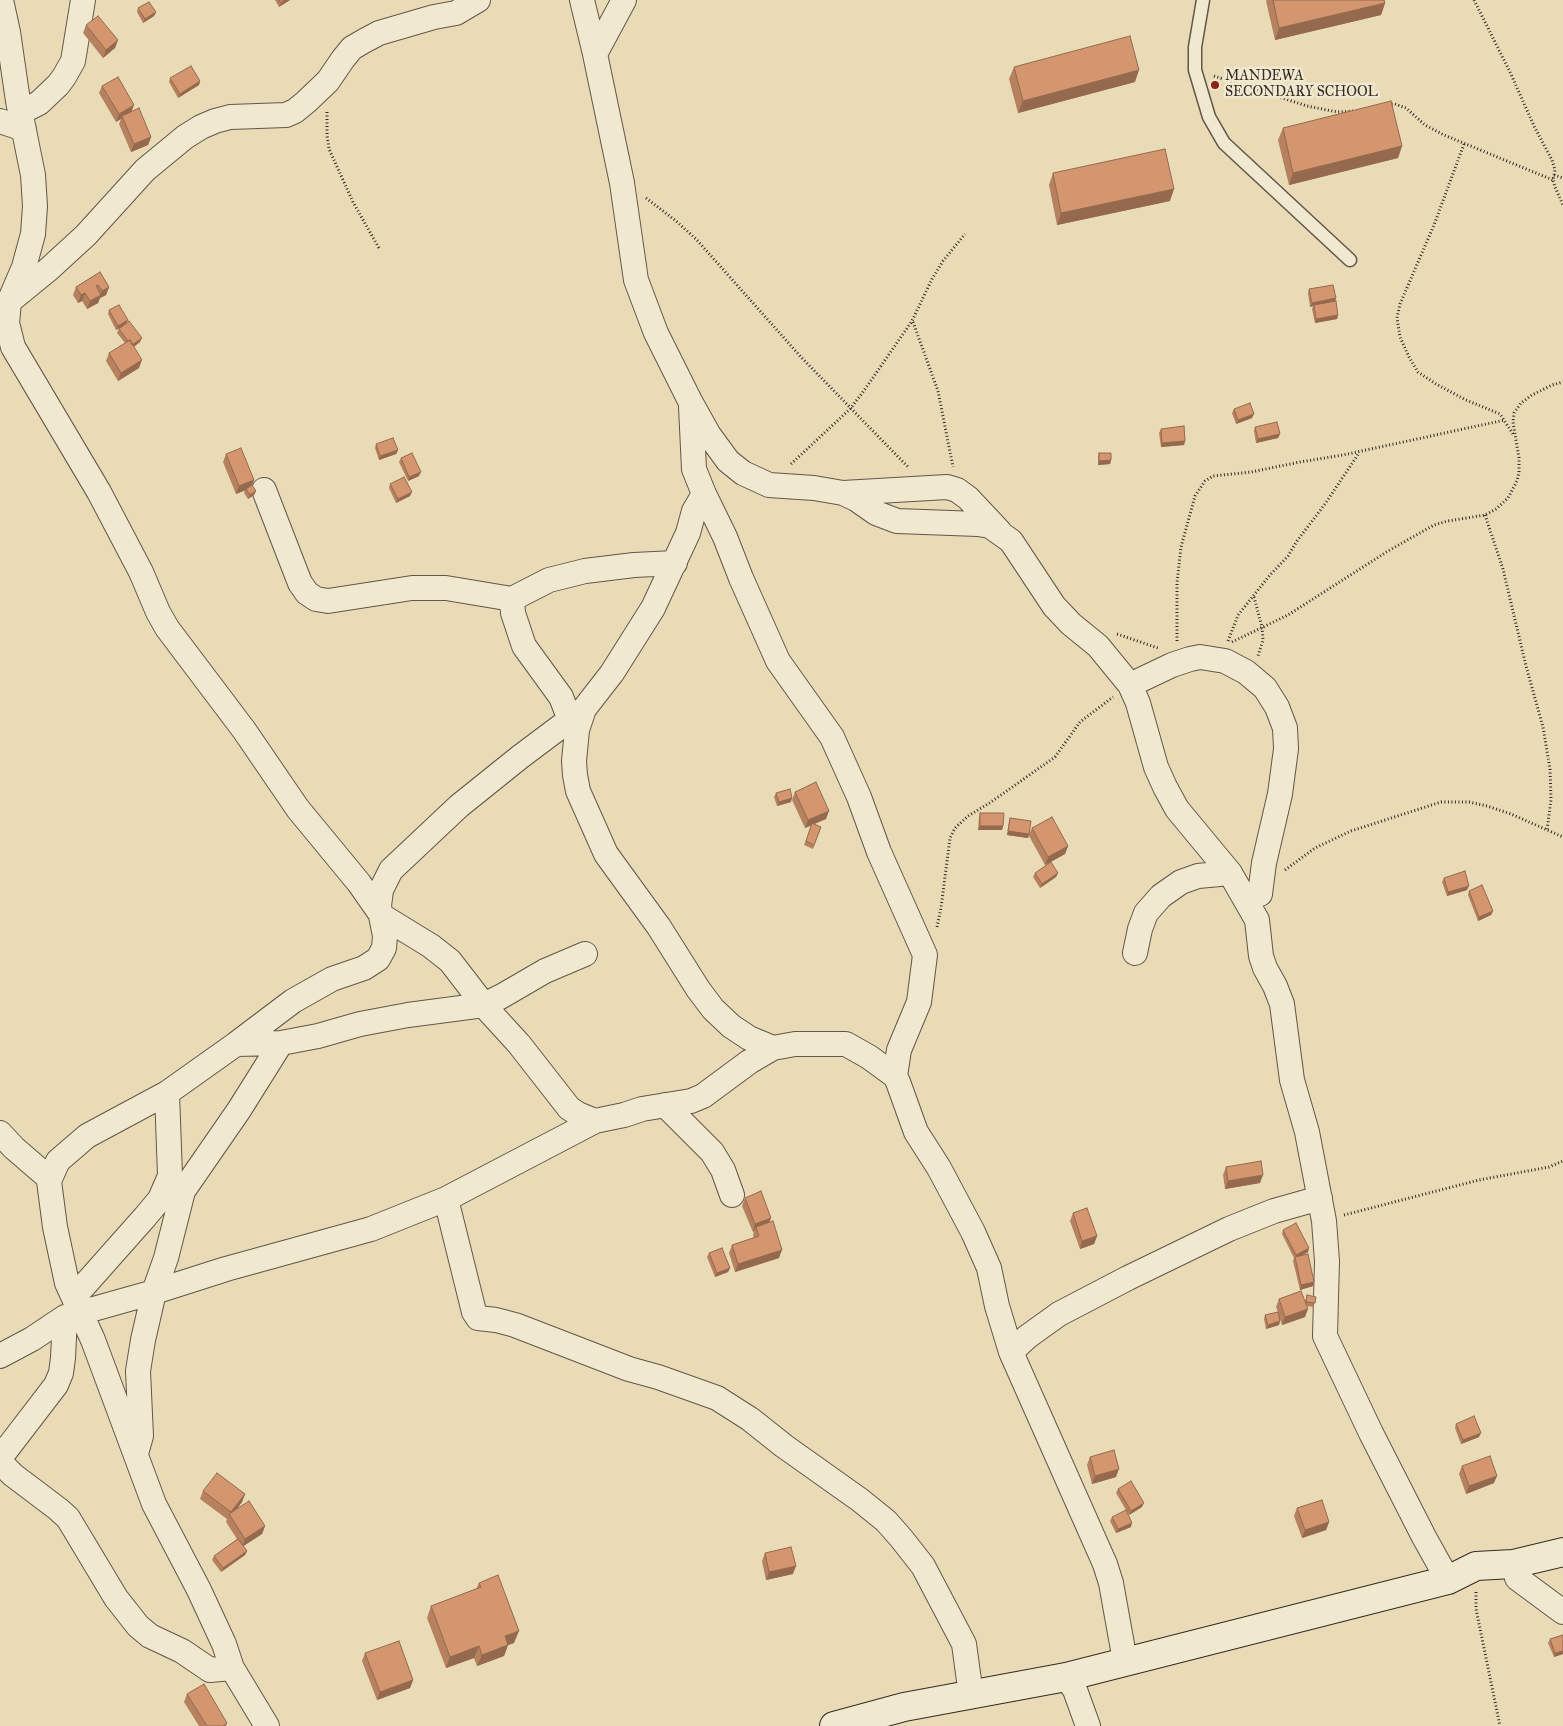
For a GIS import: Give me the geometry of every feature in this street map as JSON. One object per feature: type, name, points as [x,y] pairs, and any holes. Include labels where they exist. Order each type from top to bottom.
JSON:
[{"type":"main road","points":[[834,1726],[904,1707],[1066,1677],[1448,1580],[1476,1566],[1513,1564],[1563,1552]]},
{"type":"street","points":[[1,0],[15,121],[34,176],[33,234],[24,267],[4,306],[13,347],[99,492],[141,572],[167,628],[249,738],[298,808],[359,883],[382,916],[431,946],[450,961],[569,1108],[595,1121]]},
{"type":"street","points":[[15,121],[58,86],[64,77],[73,60],[83,0]]},
{"type":"street","points":[[4,306],[86,235],[145,170],[185,137],[201,127],[230,117],[286,115],[300,108],[328,81],[348,53],[364,40],[379,33],[434,17],[456,13],[478,0]]},
{"type":"street","points":[[582,0],[622,183],[636,280],[656,333],[690,401],[709,436],[728,461],[743,473],[769,486],[814,488],[843,493],[947,489],[968,498],[1001,533]]},
{"type":"street","points":[[595,54],[624,0]]},
{"type":"street","points":[[690,401],[694,469],[704,494],[726,536],[741,578],[778,661],[832,737],[879,852],[925,955],[919,1002],[899,1050],[895,1076]]},
{"type":"street","points":[[264,490],[300,583],[307,593],[328,601],[412,588],[446,588],[512,599],[549,580],[585,571],[634,565],[675,563]]},
{"type":"street","points":[[843,493],[856,499],[876,513],[898,521],[978,524],[990,526],[1001,533],[1011,541],[1054,606],[1071,624],[1098,646],[1130,685],[1138,703],[1156,767],[1165,787],[1177,809],[1230,873],[1257,920],[1261,956],[1265,968],[1276,986],[1282,1004],[1292,1080],[1306,1132],[1322,1210],[1326,1261],[1325,1336],[1371,1433],[1448,1580]]},
{"type":"street","points":[[267,1726],[259,1709],[242,1686],[232,1668],[224,1644],[199,1590],[154,1504],[93,1340],[73,1309],[55,1227],[50,1195],[50,1178],[58,1161],[87,1136],[166,1092],[236,1044],[293,1001],[332,979],[364,968],[378,959],[384,948],[386,936],[379,906],[381,890],[391,870],[459,806],[577,714],[612,673],[653,608],[688,533],[694,511],[704,494]]},
{"type":"street","points":[[512,599],[513,613],[524,646],[561,697],[577,714],[574,761],[578,791],[606,854],[659,927],[698,989],[713,1009],[749,1038],[773,1048]]},
{"type":"street","points":[[1130,685],[1172,665],[1183,656],[1225,661],[1246,672],[1265,688],[1277,707],[1285,728],[1286,749],[1280,794],[1264,863],[1260,894]]},
{"type":"street","points":[[1135,952],[1146,913],[1161,896],[1181,882],[1198,876],[1230,873]]},
{"type":"street","points":[[236,1044],[282,1043],[318,1036],[360,1024],[408,1015],[484,1005],[545,971],[585,954]]},
{"type":"street","points":[[136,1454],[141,1436],[138,1371],[143,1340],[154,1292],[166,1258],[183,1191],[239,1110],[282,1043]]},
{"type":"street","points":[[73,1309],[154,1292],[226,1269],[371,1229],[446,1199],[595,1121],[642,1109],[691,1101],[703,1096],[736,1071],[773,1048],[796,1044],[846,1044],[869,1057],[895,1076],[916,1132],[939,1168],[973,1232],[989,1268],[996,1306],[1012,1352],[1105,1564],[1111,1583],[1125,1661]]},
{"type":"street","points":[[0,1356],[32,1339],[73,1309],[160,1199],[170,1176],[166,1092]]},
{"type":"street","points":[[665,1106],[712,1152],[723,1170],[732,1194]]},
{"type":"street","points":[[0,1133],[14,1148],[50,1178]]},
{"type":"street","points":[[145,1217],[183,1191]]},
{"type":"street","points":[[446,1199],[474,1312],[478,1318],[515,1325],[629,1370],[658,1377],[717,1398],[750,1419],[886,1521],[923,1566],[964,1644],[971,1695]]},
{"type":"street","points":[[1012,1352],[1027,1337],[1059,1314],[1229,1229],[1274,1211],[1322,1210]]},
{"type":"street","points":[[0,1458],[56,1385],[62,1366],[73,1309]]},
{"type":"street","points":[[0,1462],[13,1475],[58,1508],[68,1518],[116,1598],[128,1615],[150,1636],[182,1651],[210,1670],[232,1668]]},
{"type":"street","points":[[1513,1564],[1517,1578],[1563,1612]]},
{"type":"street","points":[[1066,1677],[1076,1690],[1088,1726]]},
{"type":"lane","points":[[1203,0],[1194,47],[1195,70],[1209,117],[1224,143],[1350,260]]},
{"type":"path","points":[[1474,0],[1552,160],[1555,170],[1554,180],[1563,205]]},
{"type":"path","points":[[1195,70],[1307,106],[1337,112],[1356,111]]},
{"type":"path","points":[[328,81],[327,135],[329,149],[353,202],[380,250]]},
{"type":"path","points":[[1383,104],[1396,104],[1406,108],[1425,125],[1464,144],[1554,180]]},
{"type":"path","points":[[1464,144],[1434,225],[1400,304],[1397,318],[1400,337],[1408,356],[1418,372],[1466,400],[1496,411],[1505,420],[1514,436]]},
{"type":"path","points":[[1554,175],[1563,178]]},
{"type":"path","points":[[622,183],[659,206],[696,239],[750,301],[912,471],[947,489]]},
{"type":"path","points":[[769,486],[850,408],[912,321],[932,279],[943,261],[965,234]]},
{"type":"path","points":[[912,321],[938,391],[947,489]]},
{"type":"path","points":[[1360,452],[1288,556],[1270,574],[1238,615],[1227,644],[1311,601],[1358,570],[1434,525],[1485,514],[1496,509],[1508,498],[1520,472],[1514,436],[1514,413],[1521,403],[1532,395],[1563,382]]},
{"type":"path","points":[[1112,632],[1183,656],[1177,583],[1181,547],[1195,496],[1200,486],[1213,476],[1251,472],[1360,452],[1505,420]]},
{"type":"path","points":[[1485,514],[1503,568],[1542,728],[1550,769],[1551,800],[1547,830]]},
{"type":"path","points":[[1246,672],[1261,652],[1264,640],[1254,596]]},
{"type":"path","points":[[925,955],[935,934],[941,908],[950,838],[955,828],[968,816],[1055,757],[1080,722],[1130,685]]},
{"type":"path","points":[[1260,894],[1290,866],[1315,848],[1351,831],[1441,802],[1469,802],[1487,806],[1512,814],[1563,837]]},
{"type":"path","points":[[1322,1210],[1446,1188],[1549,1167],[1563,1161]]},
{"type":"path","points":[[1476,1566],[1476,1609],[1500,1726]]},
{"type":"building","points":[[1273,0],[1384,0],[1385,3],[1279,28]]},
{"type":"building","points":[[149,2],[156,12],[145,19],[138,8]]},
{"type":"building","points":[[98,16],[118,40],[106,50],[86,25]]},
{"type":"building","points":[[1130,36],[1139,70],[1023,101],[1014,67]]},
{"type":"building","points":[[191,66],[200,81],[180,94],[170,78]]},
{"type":"building","points":[[118,77],[134,105],[119,114],[102,86]]},
{"type":"building","points":[[1391,101],[1402,146],[1293,173],[1283,128]]},
{"type":"building","points":[[139,108],[151,137],[134,144],[122,116]]},
{"type":"building","points":[[1165,149],[1174,189],[1061,213],[1053,173]]},
{"type":"building","points":[[100,272],[109,287],[102,291],[98,285],[96,286],[101,295],[90,301],[85,293],[81,295],[76,287]]},
{"type":"building","points":[[1333,285],[1336,298],[1312,303],[1309,289]]},
{"type":"building","points":[[1336,301],[1338,315],[1316,319],[1314,305]]},
{"type":"building","points":[[119,305],[128,320],[118,326],[109,310]]},
{"type":"building","points":[[129,321],[142,338],[132,345],[130,340],[128,341],[119,329]]},
{"type":"building","points":[[130,340],[142,360],[121,373],[109,353]]},
{"type":"building","points":[[1250,403],[1254,414],[1238,420],[1234,409]]},
{"type":"building","points":[[1277,422],[1280,434],[1258,439],[1255,427]]},
{"type":"building","points":[[1184,426],[1185,441],[1162,443],[1161,429]]},
{"type":"building","points":[[393,438],[398,450],[380,456],[376,444]]},
{"type":"building","points":[[241,448],[254,480],[239,486],[226,454]]},
{"type":"building","points":[[412,453],[421,472],[409,477],[401,458]]},
{"type":"building","points":[[1099,453],[1111,453],[1111,460],[1099,461]]},
{"type":"building","points":[[404,477],[412,492],[398,499],[390,484]]},
{"type":"building","points":[[252,485],[256,491],[250,495],[246,489]]},
{"type":"building","points":[[816,782],[829,811],[808,820],[795,792]]},
{"type":"building","points":[[790,789],[792,798],[779,802],[776,793]]},
{"type":"building","points":[[980,813],[1004,813],[1003,826],[980,826]]},
{"type":"building","points":[[1052,817],[1068,846],[1048,857],[1032,828]]},
{"type":"building","points":[[1010,818],[1031,821],[1029,834],[1008,831]]},
{"type":"building","points":[[812,823],[821,827],[814,845],[806,841]]},
{"type":"building","points":[[1051,862],[1058,873],[1042,884],[1035,873]]},
{"type":"building","points":[[1465,871],[1469,886],[1448,892],[1444,878]]},
{"type":"building","points":[[1482,885],[1493,911],[1479,917],[1469,891]]},
{"type":"building","points":[[1261,1161],[1263,1175],[1228,1181],[1226,1167]]},
{"type":"building","points":[[761,1191],[771,1218],[755,1224],[745,1198]]},
{"type":"building","points":[[1087,1208],[1097,1236],[1082,1241],[1073,1213]]},
{"type":"building","points":[[773,1221],[782,1250],[738,1264],[732,1245],[759,1236],[756,1227]]},
{"type":"building","points":[[1296,1223],[1309,1248],[1296,1255],[1283,1230]]},
{"type":"building","points":[[722,1248],[730,1268],[717,1273],[709,1253]]},
{"type":"building","points":[[1308,1254],[1314,1282],[1301,1285],[1295,1257]]},
{"type":"building","points":[[1301,1291],[1308,1309],[1285,1317],[1279,1299]]},
{"type":"building","points":[[1307,1295],[1316,1297],[1315,1303],[1306,1302]]},
{"type":"building","points":[[1278,1312],[1280,1321],[1268,1325],[1265,1315]]},
{"type":"building","points":[[1474,1416],[1481,1433],[1463,1440],[1456,1424]]},
{"type":"building","points":[[1114,1450],[1119,1469],[1095,1476],[1090,1457]]},
{"type":"building","points":[[1490,1456],[1497,1476],[1469,1486],[1462,1466]]},
{"type":"building","points":[[217,1473],[245,1494],[231,1512],[203,1491]]},
{"type":"building","points":[[1131,1481],[1144,1503],[1131,1511],[1118,1489]]},
{"type":"building","points":[[1322,1500],[1329,1522],[1305,1530],[1297,1508]]},
{"type":"building","points":[[249,1501],[265,1526],[245,1539],[229,1514]]},
{"type":"building","points":[[1126,1510],[1132,1523],[1118,1529],[1112,1517]]},
{"type":"building","points":[[238,1539],[247,1551],[223,1568],[214,1556]]},
{"type":"building","points":[[791,1547],[796,1566],[769,1572],[765,1553]]},
{"type":"building","points":[[498,1575],[519,1631],[505,1636],[508,1645],[482,1655],[479,1646],[450,1657],[431,1606],[481,1587],[479,1583]]},
{"type":"building","points":[[1563,1635],[1563,1651],[1555,1653],[1550,1639]]},
{"type":"building","points":[[399,1641],[413,1680],[380,1692],[365,1653]]},
{"type":"building","points":[[204,1684],[227,1723],[223,1726],[207,1726],[187,1694]]},
{"type":"place","name":"MANDEWA SECONDARY SCHOOL","points":[[1215,85]]}]
